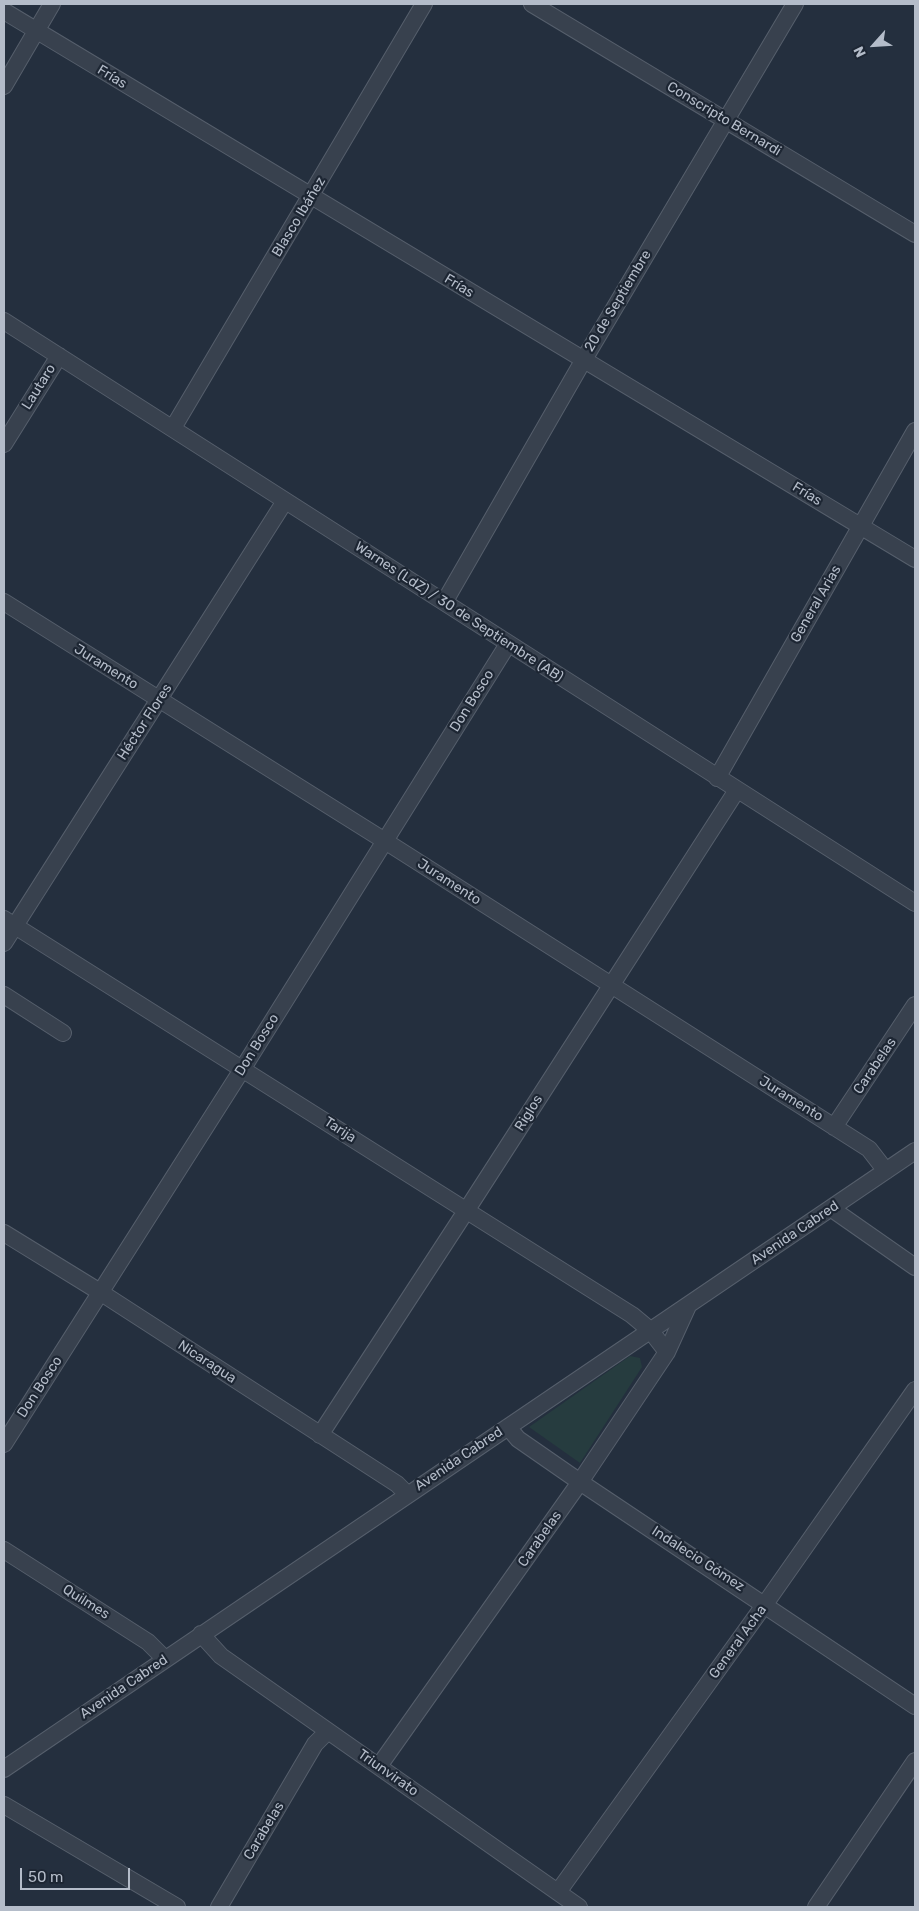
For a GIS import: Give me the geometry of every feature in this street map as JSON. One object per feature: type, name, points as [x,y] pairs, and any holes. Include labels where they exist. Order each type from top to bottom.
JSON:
[{"type":"street","points":[[4,86],[52,4]]},
{"type":"street","name":"Blasco Ibáñez","points":[[172,428],[424,4]]},
{"type":"street","name":"Conscripto Bernardi","points":[[532,4],[915,234]]},
{"type":"street","name":"20 de Septiembre","points":[[445,601],[583,361],[795,4]]},
{"type":"street","name":"Frías","points":[[4,11],[915,560]]},
{"type":"street","name":"Warnes (LdZ) / 30 de Septiembre (AB)","points":[[4,321],[915,903]]},
{"type":"street","name":"Lautaro","points":[[4,444],[59,356]]},
{"type":"street","name":"General Arias","points":[[717,778],[915,431]]},
{"type":"street","name":"Héctor Flores","points":[[4,943],[9,922],[160,700],[285,501]]},
{"type":"street","name":"Juramento","points":[[4,602],[385,841],[869,1149],[886,1171]]},
{"type":"street","name":"Don Bosco","points":[[4,1444],[243,1068],[508,644]]},
{"type":"street","name":"Riglos","points":[[320,1435],[737,790]]},
{"type":"street","name":"Tarija","points":[[9,922],[632,1315],[650,1330],[667,1352]]},
{"type":"street","points":[[4,995],[63,1033]]},
{"type":"street","name":"Carabelas","points":[[834,1127],[915,1005]]},
{"type":"street","name":"Avenida Cabred","points":[[4,1769],[915,1151]]},
{"type":"street","points":[[832,1209],[915,1268]]},
{"type":"street","name":"Nicaragua","points":[[4,1233],[100,1292],[397,1484],[407,1494]]},
{"type":"street","name":"Carabelas","points":[[379,1766],[580,1482],[667,1352],[689,1305]]},
{"type":"street","name":"General Acha","points":[[558,1892],[765,1604],[915,1390]]},
{"type":"street","name":"Indalecio Gómez","points":[[508,1427],[518,1439],[580,1482],[915,1706]]},
{"type":"street","name":"Quilmes","points":[[4,1550],[148,1642],[165,1659]]},
{"type":"street","name":"Triunvirato","points":[[201,1634],[221,1656],[579,1907]]},
{"type":"street","name":"Carabelas","points":[[219,1907],[315,1744],[328,1731]]},
{"type":"street","points":[[816,1907],[915,1761]]},
{"type":"street","points":[[4,1805],[177,1907]]},
{"type":"green space","points":[[630,1356],[640,1358],[642,1367],[580,1463],[529,1427]]}]
